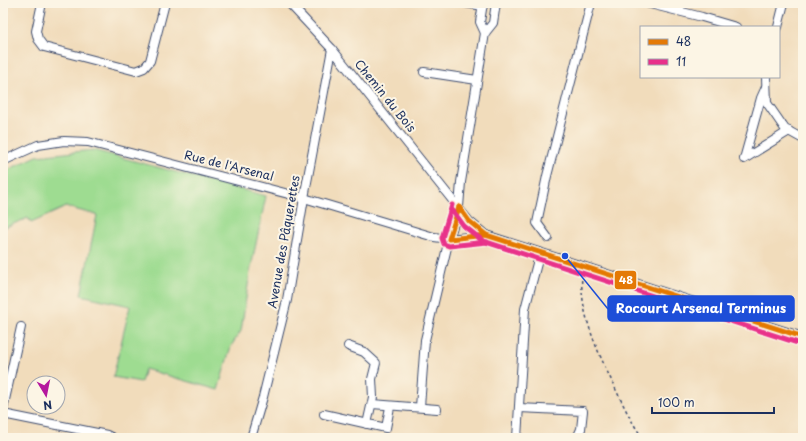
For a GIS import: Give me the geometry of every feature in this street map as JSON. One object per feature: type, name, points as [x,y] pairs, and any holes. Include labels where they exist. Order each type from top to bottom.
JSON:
[{"type":"street","points":[[42,3],[36,31],[38,39],[44,47],[136,71],[144,68],[150,61],[165,3]]},
{"type":"street","name":"Chemin du Bois","points":[[289,3],[332,49],[469,221],[486,235],[803,337]]},
{"type":"street","points":[[465,3],[483,4],[480,22],[485,33]]},
{"type":"street","points":[[420,407],[425,340],[449,239],[459,208],[461,182],[485,33],[493,23],[496,3]]},
{"type":"street","points":[[548,238],[537,223],[547,176],[591,3]]},
{"type":"street","points":[[646,3],[733,26]]},
{"type":"street","points":[[778,26],[784,3]]},
{"type":"street","name":"Avenue des Pâquerettes","points":[[251,438],[263,397],[287,300],[304,198],[332,49]]},
{"type":"street","points":[[424,72],[478,80]]},
{"type":"street","points":[[766,78],[767,103],[785,129],[803,138]]},
{"type":"street","points":[[766,87],[761,98],[744,159],[789,131]]},
{"type":"street","name":"Rue de l'Arsenal","points":[[3,161],[38,145],[64,141],[88,142],[304,198],[427,235],[449,239]]},
{"type":"street","name":"Chemin du Bois","points":[[449,239],[486,235]]},
{"type":"street","points":[[517,438],[525,309],[540,252]]},
{"type":"street","points":[[3,409],[21,327]]},
{"type":"street","points":[[348,346],[364,352],[376,363],[372,379],[372,404],[367,424]]},
{"type":"street","points":[[372,404],[390,407],[420,407],[437,409]]},
{"type":"street","points":[[324,414],[386,428],[390,407]]},
{"type":"street","points":[[519,408],[583,411],[581,429],[578,438]]},
{"type":"street","points":[[3,414],[107,434],[113,438]]},
{"type":"path","points":[[583,266],[582,295],[588,324],[595,345],[625,408],[643,438]]},
{"type":"green space","points":[[93,150],[266,196],[250,272],[241,331],[231,346],[218,390],[145,369],[141,382],[113,377],[130,306],[81,295],[97,215],[66,207],[31,223],[28,218],[3,228],[3,172],[37,156]]},
{"type":"transit line","name":"11","points":[[452,205],[442,238],[444,244],[449,246],[487,242]]},
{"type":"transit line","name":"48","points":[[459,207],[469,221],[486,235],[803,337]]},
{"type":"transit line","name":"48","points":[[459,207],[449,239],[486,235]]},
{"type":"transit line","name":"11","points":[[453,211],[464,226],[483,241],[801,344]]},
{"type":"place","name":"Rocourt Arsenal Terminus","points":[[565,256]]}]
